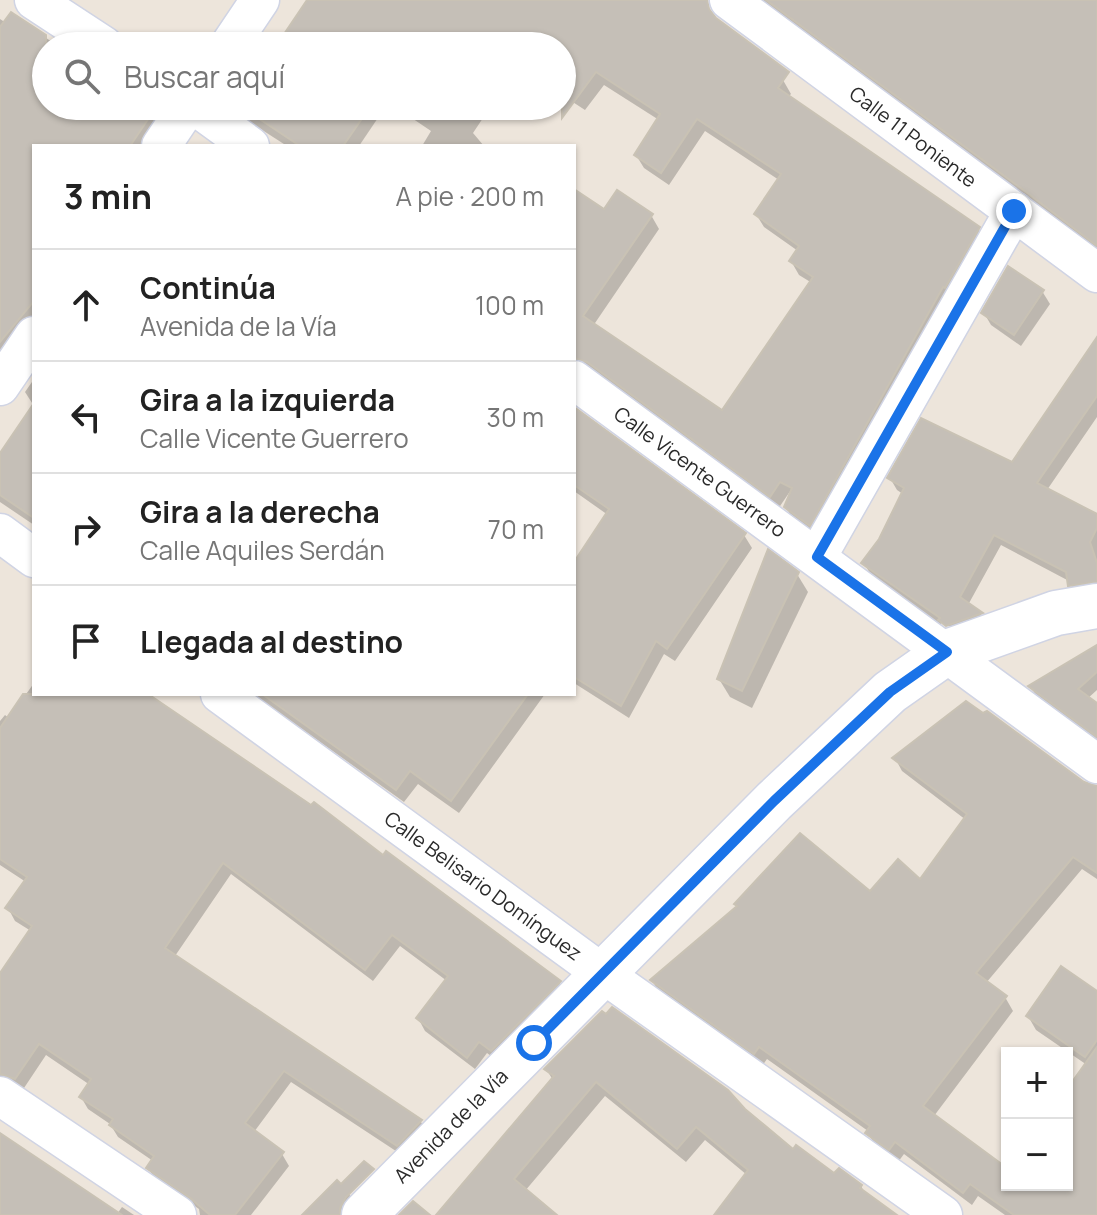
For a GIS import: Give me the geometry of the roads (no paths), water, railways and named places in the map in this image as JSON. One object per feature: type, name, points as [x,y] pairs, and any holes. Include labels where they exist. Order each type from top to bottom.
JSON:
[{"type":"street","points":[[34,0],[83,32]]},
{"type":"street","points":[[238,32],[260,0]]},
{"type":"street","name":"Calle 11 Poniente","points":[[729,0],[1097,273]]},
{"type":"street","points":[[162,144],[179,120]]},
{"type":"street","points":[[214,120],[247,144]]},
{"type":"street","points":[[817,557],[1014,211]]},
{"type":"street","points":[[0,386],[32,339]]},
{"type":"street","name":"Calle Vicente Guerrero","points":[[576,381],[1097,764]]},
{"type":"street","points":[[0,533],[32,557]]},
{"type":"street","name":"Avenida de la Vía","points":[[364,1215],[774,801],[890,692],[947,652],[1056,613],[1097,606]]},
{"type":"street","name":"Calle Belisario Domínguez","points":[[223,696],[602,973],[943,1215]]},
{"type":"street","points":[[0,1096],[177,1215]]}]
